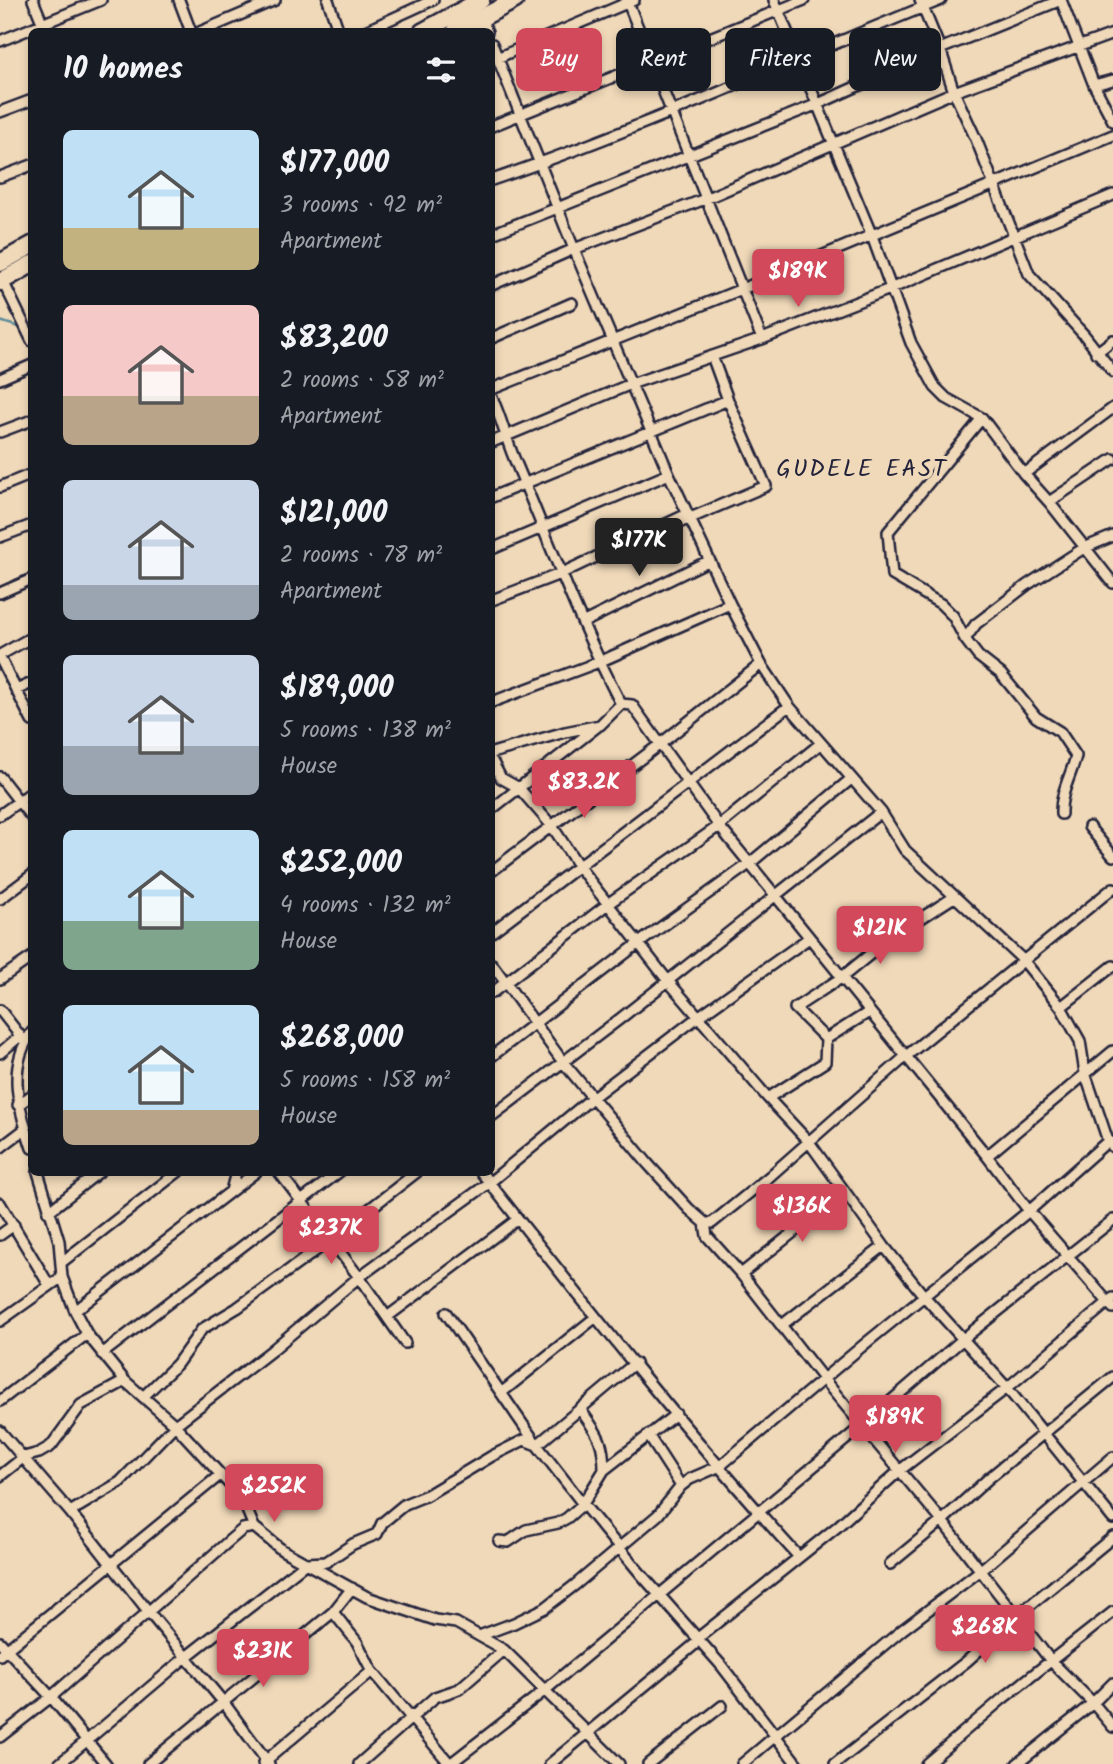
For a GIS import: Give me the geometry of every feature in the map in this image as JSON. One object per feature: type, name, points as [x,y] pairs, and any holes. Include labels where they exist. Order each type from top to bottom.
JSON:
[{"type":"highway","points":[[433,28],[515,0]]},
{"type":"highway","points":[[459,28],[478,11]]},
{"type":"highway","points":[[0,263],[28,247]]},
{"type":"highway","points":[[1,282],[28,266]]},
{"type":"street","points":[[33,0],[44,27],[101,0]]},
{"type":"street","points":[[178,0],[189,28]]},
{"type":"street","points":[[210,28],[275,0]]},
{"type":"street","points":[[328,0],[338,28]]},
{"type":"street","points":[[372,28],[433,0]]},
{"type":"street","points":[[774,0],[787,28]]},
{"type":"street","points":[[711,37],[804,0]]},
{"type":"street","points":[[835,44],[921,4],[941,0]]},
{"type":"street","points":[[941,49],[1061,0],[1094,85],[1113,121]]},
{"type":"street","points":[[497,58],[630,1],[639,28]]},
{"type":"street","points":[[921,4],[931,28]]},
{"type":"street","points":[[0,41],[28,32]]},
{"type":"street","points":[[495,284],[574,249],[705,199],[954,92],[1113,34]]},
{"type":"street","points":[[479,1636],[545,1608],[620,1549],[658,1515],[681,1486],[720,1465],[1111,1144],[1085,1073],[1080,1041],[1061,1007],[1023,960],[905,850],[881,812],[789,706],[761,664],[684,518],[669,474],[612,342],[495,52]]},
{"type":"street","points":[[941,52],[954,92],[976,139],[1029,274],[1085,336],[1113,372]]},
{"type":"street","points":[[495,125],[616,75]]},
{"type":"street","points":[[1094,85],[1113,80]]},
{"type":"street","points":[[495,233],[849,89]]},
{"type":"street","points":[[495,179],[540,164],[725,90]]},
{"type":"street","points":[[663,91],[762,339]]},
{"type":"street","points":[[813,91],[872,236],[911,343],[935,387],[946,398],[982,418],[1083,548],[1113,582]]},
{"type":"street","points":[[0,111],[28,101]]},
{"type":"street","points":[[495,388],[872,236],[1113,135]]},
{"type":"street","points":[[0,177],[28,166]]},
{"type":"street","points":[[495,441],[631,384],[762,339],[890,289],[1113,195]]},
{"type":"street","points":[[1,282],[27,322]]},
{"type":"street","points":[[495,337],[572,303]]},
{"type":"street","points":[[1097,353],[1113,340]]},
{"type":"street","points":[[495,599],[766,486],[728,400],[712,356]]},
{"type":"street","points":[[0,379],[28,367]]},
{"type":"street","points":[[495,496],[728,400]]},
{"type":"street","points":[[495,407],[560,574],[621,704]]},
{"type":"street","points":[[1024,474],[1113,408]]},
{"type":"street","points":[[982,418],[888,531],[892,575],[941,604],[953,617],[978,656],[1001,674],[1036,716],[1060,732],[1076,756],[1060,799],[1061,814]]},
{"type":"street","points":[[0,432],[28,422]]},
{"type":"street","points":[[1049,502],[1113,459]]},
{"type":"street","points":[[495,548],[669,474]]},
{"type":"street","points":[[0,487],[28,476]]},
{"type":"street","points":[[0,537],[28,526]]},
{"type":"street","points":[[965,639],[976,624],[1027,585],[1083,548],[1113,536]]},
{"type":"street","points":[[584,622],[708,561]]},
{"type":"street","points":[[0,593],[28,581]]},
{"type":"street","points":[[495,701],[599,662],[730,604]]},
{"type":"street","points":[[28,639],[0,656],[28,713]]},
{"type":"street","points":[[495,870],[659,746],[761,664]]},
{"type":"street","points":[[16,690],[28,685]]},
{"type":"street","points":[[495,806],[600,725],[621,704]]},
{"type":"street","points":[[550,1764],[899,1471],[1111,1303],[1029,1211],[988,1156],[719,826],[632,705],[621,704]]},
{"type":"street","points":[[495,930],[789,706]]},
{"type":"street","points":[[495,752],[600,725]]},
{"type":"street","points":[[495,991],[609,903],[719,826],[820,744]]},
{"type":"street","points":[[495,767],[501,778],[519,788],[552,826],[579,867],[668,981],[809,1142],[884,1246],[924,1296],[1007,1388],[1113,1519]]},
{"type":"street","points":[[0,777],[28,813]]},
{"type":"street","points":[[495,1054],[749,863],[851,779]]},
{"type":"street","points":[[0,815],[28,795]]},
{"type":"street","points":[[495,1114],[881,812]]},
{"type":"street","points":[[1089,827],[1113,856]]},
{"type":"street","points":[[0,899],[28,878]]},
{"type":"street","points":[[705,1223],[712,1223],[905,1057],[1113,888]]},
{"type":"street","points":[[768,1098],[825,1062],[826,1039],[795,1008],[841,978],[890,938],[954,897]]},
{"type":"street","points":[[70,1512],[120,1482],[175,1424],[271,1351],[359,1277],[489,1183],[593,1097],[698,1017],[809,938]]},
{"type":"street","points":[[0,979],[28,960]]},
{"type":"street","points":[[1061,1007],[1113,966]]},
{"type":"street","points":[[495,968],[564,1062],[648,1164],[705,1223],[708,1237],[741,1273],[824,1380],[942,1521],[1018,1615],[1051,1661],[1113,1727]]},
{"type":"street","points":[[0,1010],[22,1039],[17,1069],[18,1105],[28,1137]]},
{"type":"street","points":[[826,1039],[869,1012]]},
{"type":"street","points":[[0,1053],[28,1035]]},
{"type":"street","points":[[988,1156],[1113,1051]]},
{"type":"street","points":[[18,1105],[28,1098]]},
{"type":"street","points":[[0,1148],[25,1129]]},
{"type":"street","points":[[39,1176],[59,1241],[62,1277],[87,1334],[125,1381],[175,1424],[242,1498],[254,1527],[282,1550],[368,1597],[435,1620],[456,1623],[504,1650],[619,1764]]},
{"type":"street","points":[[48,1212],[94,1176]]},
{"type":"street","points":[[62,1262],[173,1176]]},
{"type":"street","points":[[231,1193],[235,1176]]},
{"type":"street","points":[[75,1311],[251,1176]]},
{"type":"street","points":[[282,1176],[405,1343]]},
{"type":"street","points":[[102,1354],[334,1176]]},
{"type":"street","points":[[143,1398],[177,1364],[202,1329],[237,1308],[318,1249],[412,1176]]},
{"type":"street","points":[[484,1176],[676,1414],[799,1557]]},
{"type":"street","points":[[741,1273],[844,1192]]},
{"type":"street","points":[[0,1203],[49,1285]]},
{"type":"street","points":[[387,1317],[518,1219]]},
{"type":"street","points":[[332,1612],[356,1642],[372,1671],[450,1764],[544,1691],[963,1339],[1113,1220]]},
{"type":"street","points":[[0,1235],[14,1224]]},
{"type":"street","points":[[782,1325],[884,1246]]},
{"type":"street","points":[[0,1321],[62,1277]]},
{"type":"street","points":[[446,1313],[537,1445],[696,1642],[721,1665],[797,1764]]},
{"type":"street","points":[[501,1393],[596,1317]]},
{"type":"street","points":[[0,1401],[87,1334]]},
{"type":"street","points":[[537,1445],[635,1363]]},
{"type":"street","points":[[890,1564],[1043,1432],[1113,1377]]},
{"type":"street","points":[[0,1476],[24,1457],[51,1446],[76,1409],[125,1381]]},
{"type":"street","points":[[580,1409],[600,1439],[604,1470]]},
{"type":"street","points":[[499,1541],[508,1542],[526,1530],[558,1523],[583,1504],[604,1470],[676,1414]]},
{"type":"street","points":[[0,1431],[70,1512],[224,1703],[265,1763],[372,1671]]},
{"type":"street","points":[[648,1435],[681,1486]]},
{"type":"street","points":[[59,1764],[186,1657],[306,1563],[326,1562],[353,1544],[377,1534],[382,1523],[405,1504],[427,1495],[492,1456],[524,1440],[537,1445]]},
{"type":"street","points":[[742,1764],[902,1630],[981,1570],[1113,1457]]},
{"type":"street","points":[[106,1764],[51,1697],[2,1649],[220,1475]]},
{"type":"street","points":[[0,1737],[51,1697],[243,1529],[254,1527]]},
{"type":"street","points":[[835,1764],[967,1661],[1113,1537]]},
{"type":"street","points":[[148,1764],[332,1612],[352,1588]]},
{"type":"street","points":[[926,1764],[1001,1700],[1113,1612]]},
{"type":"street","points":[[359,1764],[435,1697],[459,1689],[504,1650]]},
{"type":"street","points":[[1017,1764],[1113,1684]]},
{"type":"street","points":[[648,1764],[722,1706]]},
{"type":"waterway","points":[[0,321],[22,328]]},
{"type":"district","name":"GUDELE EAST","points":[[862,468]]}]
